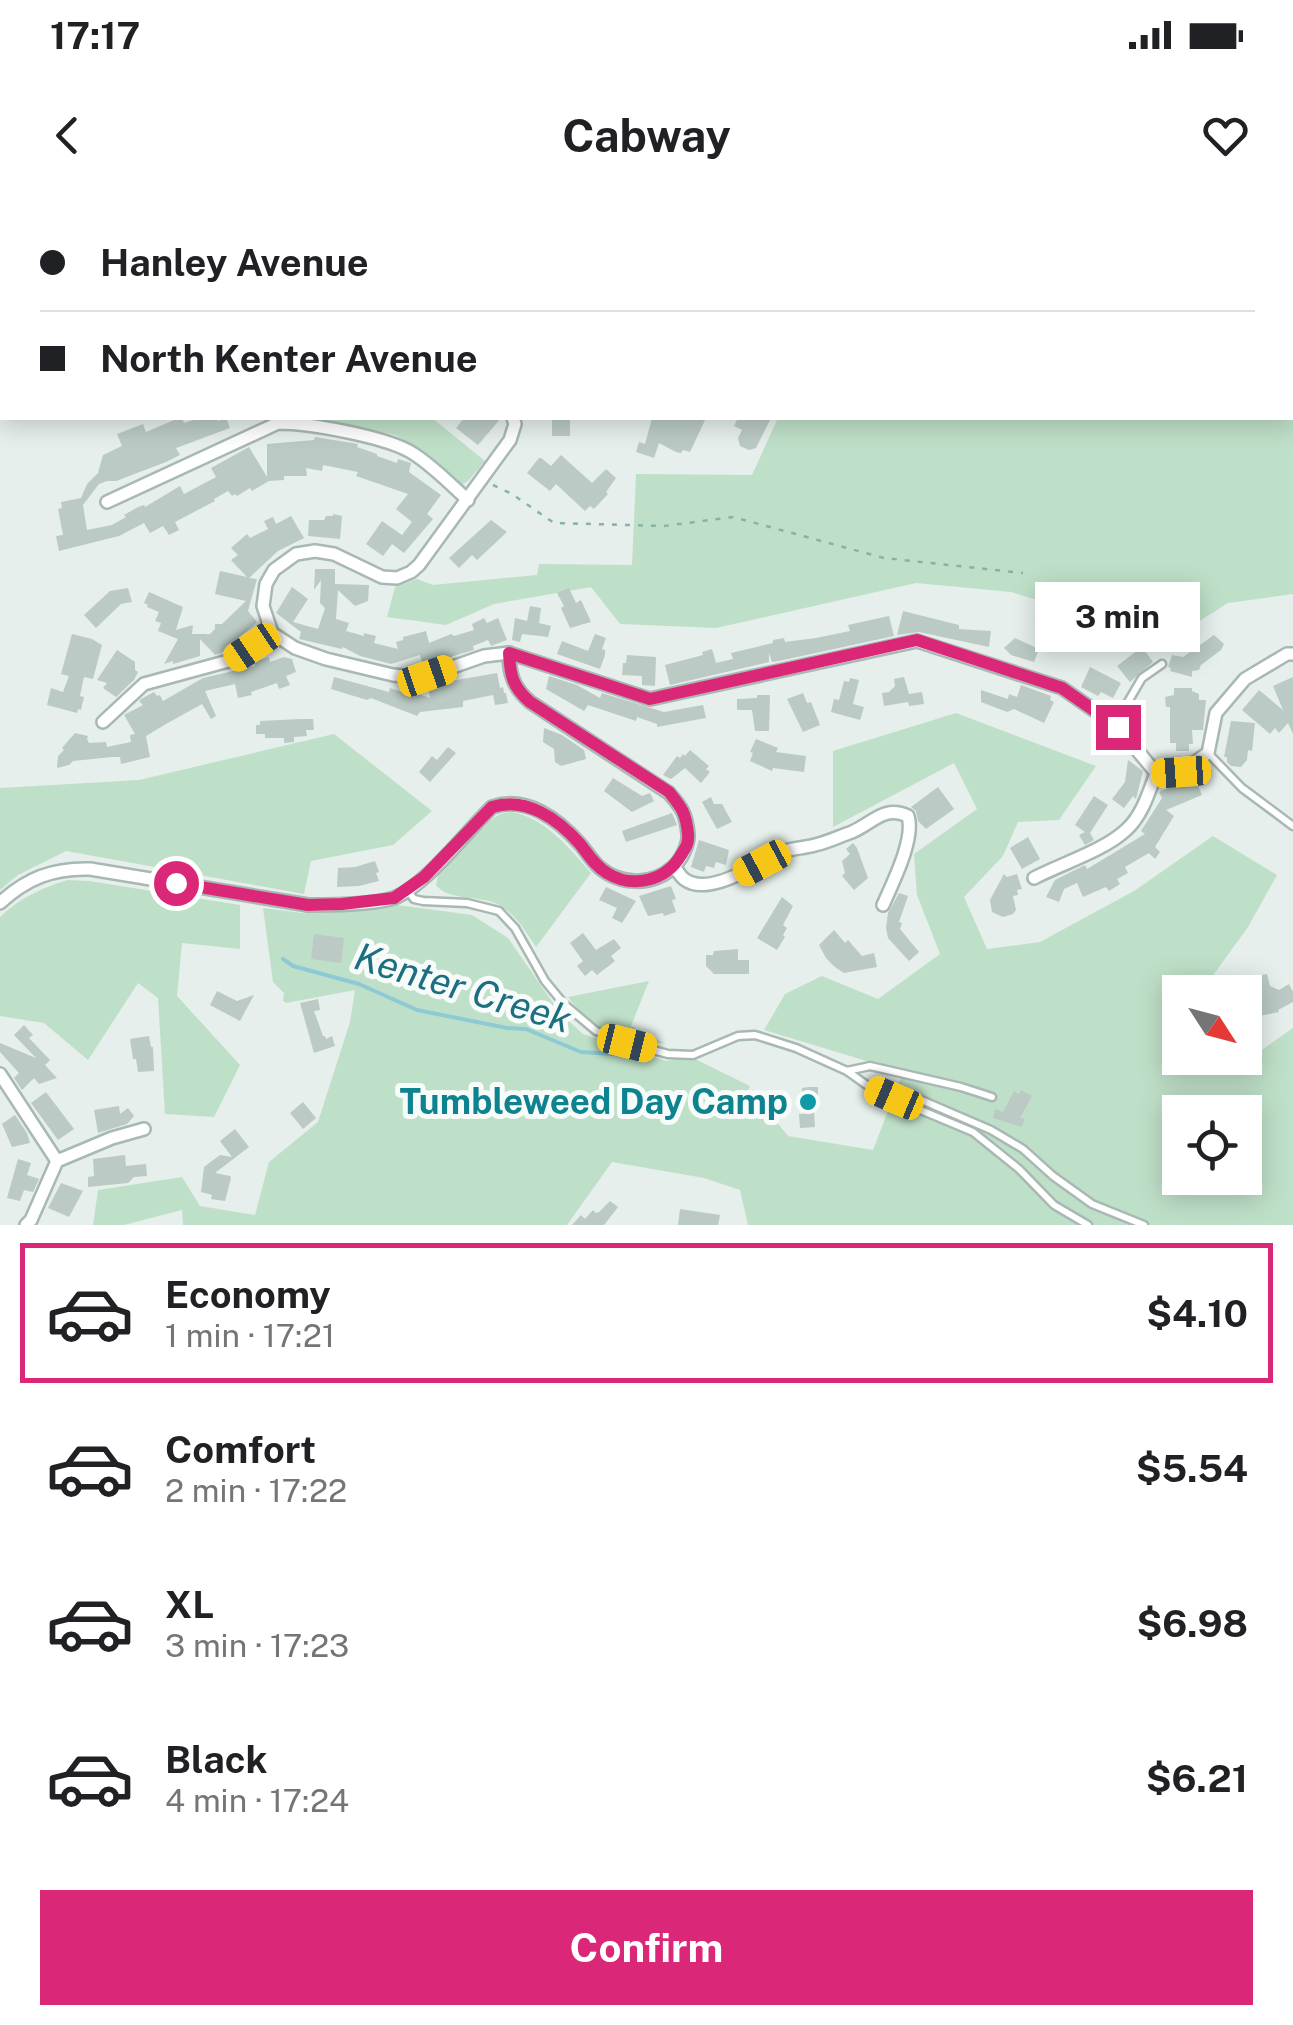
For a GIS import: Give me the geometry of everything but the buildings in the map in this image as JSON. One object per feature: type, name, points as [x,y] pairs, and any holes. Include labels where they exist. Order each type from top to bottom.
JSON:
[{"type":"street","points":[[513,420],[510,440],[419,565],[397,578],[382,577],[334,554],[296,554],[274,570],[266,584],[263,606],[272,633],[294,648],[393,676],[427,676],[484,656],[509,653],[650,699],[917,640],[1062,688],[1114,724],[1156,773]]},
{"type":"street","points":[[107,502],[278,423],[296,423],[398,445],[415,454],[468,500]]},
{"type":"street","points":[[104,722],[144,684],[232,660],[272,633]]},
{"type":"street","points":[[0,903],[38,876],[69,869],[90,869],[308,905],[394,898],[424,877],[492,807],[504,803],[531,807],[550,818],[597,865],[621,879],[650,880],[674,867],[689,841],[685,812],[669,792],[530,702],[518,691],[510,672],[509,653]]},
{"type":"street","points":[[1156,773],[1181,772],[1208,753],[1216,714],[1245,679],[1293,654]]},
{"type":"street","points":[[1034,878],[1128,829],[1156,773]]},
{"type":"street","points":[[674,867],[685,880],[698,885],[720,881],[740,875],[784,851],[858,830],[881,814],[897,811],[908,816],[910,826],[883,904]]},
{"type":"street","points":[[0,1074],[57,1161]]},
{"type":"street","points":[[26,1225],[32,1220],[57,1161],[144,1129]]},
{"type":"lane","points":[[1114,724],[1142,678],[1162,664]]},
{"type":"lane","points":[[1208,753],[1242,788],[1293,826]]},
{"type":"lane","points":[[406,890],[414,899],[467,903],[498,911],[514,928],[545,981],[564,1004],[596,1031],[680,1056],[705,1052],[738,1036],[755,1035],[796,1048],[847,1071],[875,1090],[973,1132],[1019,1169],[1054,1205],[1088,1225]]},
{"type":"lane","points":[[847,1071],[870,1066],[992,1098]]},
{"type":"lane","points":[[912,1106],[934,1082]]},
{"type":"lane","points":[[918,1099],[992,1130],[1092,1204],[1144,1225]]},
{"type":"path","points":[[482,480],[512,494],[554,523],[664,526],[733,517],[884,558],[1023,573]]},
{"type":"green space","points":[[326,420],[434,420],[485,461],[463,484],[395,435]]},
{"type":"green space","points":[[777,420],[1293,420],[1293,594],[1228,603],[1168,641],[1011,592],[916,583],[716,628],[620,624],[591,587],[494,604],[446,625],[387,617],[395,587],[417,579],[433,585],[537,575],[539,564],[632,565],[636,474],[752,475]]},
{"type":"green space","points":[[956,713],[1096,766],[1059,820],[1018,822],[1003,856],[964,897],[987,949],[1040,942],[1134,891],[1213,836],[1277,875],[1248,927],[1213,975],[1162,975],[1162,1075],[1262,1075],[1262,1050],[1293,1028],[1293,1225],[748,1225],[740,1190],[704,1178],[612,1162],[567,1225],[183,1225],[182,1210],[124,1225],[93,1225],[98,1190],[182,1177],[200,1206],[255,1215],[269,1162],[318,1122],[350,1022],[355,990],[283,1001],[284,993],[273,982],[263,908],[302,913],[390,904],[472,915],[508,938],[560,1013],[583,1034],[666,1061],[691,1057],[750,1086],[747,1092],[756,1096],[788,1136],[873,1150],[903,1072],[764,1030],[785,994],[822,976],[878,999],[940,954],[917,895],[914,854],[977,809],[954,763],[833,827],[833,751]]},
{"type":"green space","points":[[334,734],[432,811],[393,845],[311,861],[304,894],[66,851],[18,875],[0,890],[0,788],[139,780]]},
{"type":"green space","points":[[510,812],[545,826],[591,873],[536,947],[504,908],[490,901],[448,893],[436,885],[438,874],[492,819]]},
{"type":"green space","points":[[68,880],[240,905],[240,949],[182,943],[177,996],[240,1065],[214,1117],[165,1114],[158,998],[138,983],[88,1060],[44,1023],[0,1016],[0,917],[31,894]]},
{"type":"green space","points":[[649,981],[631,1026],[664,1043],[636,1041],[610,1033],[568,997]]},
{"type":"waterway","name":"Kenter Creek","points":[[283,959],[293,966],[359,984],[417,1010],[526,1029],[581,1052],[629,1055]]},
{"type":"place","name":"Tumbleweed Day Camp","points":[[808,1102]]},
{"type":"route","points":[[176,883],[308,905],[394,898],[424,877],[492,807],[504,803],[531,807],[550,818],[597,865],[621,879],[650,880],[674,867],[689,841],[685,812],[669,792],[530,702],[518,691],[510,672],[509,653],[650,699],[917,640],[1062,688],[1118,727]]}]
